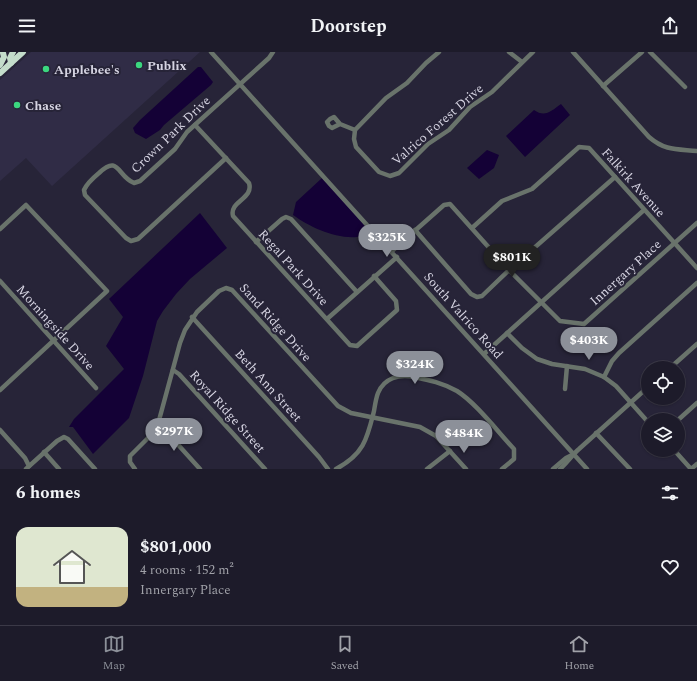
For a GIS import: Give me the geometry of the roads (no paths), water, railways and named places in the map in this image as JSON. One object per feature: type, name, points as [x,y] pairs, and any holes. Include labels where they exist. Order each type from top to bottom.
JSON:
[{"type":"highway","points":[[11,63],[10,58],[13,52]]},
{"type":"highway","points":[[0,73],[23,52]]},
{"type":"highway","points":[[0,65],[4,57],[2,54]]},
{"type":"street","name":"South Valrico Road","points":[[211,52],[587,469]]},
{"type":"street","name":"Crown Park Drive","points":[[226,158],[138,239],[131,241],[126,238],[85,195],[84,190],[86,185],[106,166],[115,166],[129,181],[134,183],[140,181],[175,149],[187,132],[269,58],[273,52]]},
{"type":"street","points":[[340,124],[355,130],[386,98],[407,83],[439,52]]},
{"type":"street","points":[[509,52],[522,62]]},
{"type":"street","name":"Valrico Forest Drive","points":[[355,130],[354,139],[356,147],[378,172],[390,176],[399,173],[428,144],[449,130],[470,107],[492,92],[533,52]]},
{"type":"street","points":[[573,52],[657,144],[672,149],[697,151]]},
{"type":"street","points":[[603,86],[642,52]]},
{"type":"street","points":[[650,52],[685,87]]},
{"type":"street","name":"Regal Park Drive","points":[[195,125],[249,183],[250,187],[248,194],[234,207],[232,211],[233,216],[350,345],[356,346],[397,310],[396,301],[374,276]]},
{"type":"street","name":"Falkirk Avenue","points":[[472,228],[502,201],[532,189],[580,147],[589,148],[697,268]]},
{"type":"street","points":[[415,230],[471,294],[477,297],[482,296],[509,270],[615,177]]},
{"type":"street","name":"Innergary Place","points":[[392,251],[444,205],[450,204],[509,270],[560,321],[584,324],[697,224]]},
{"type":"street","points":[[0,229],[26,205],[107,291],[0,390]]},
{"type":"street","points":[[484,354],[644,210]]},
{"type":"street","points":[[256,242],[282,219],[286,217],[291,219],[357,292]]},
{"type":"street","points":[[327,319],[397,257]]},
{"type":"street","name":"Morningside Drive","points":[[0,282],[96,388]]},
{"type":"street","points":[[604,377],[612,361],[619,353],[697,283]]},
{"type":"street","name":"Sand Ridge Drive","points":[[135,469],[130,462],[130,456],[150,436],[158,424],[181,340],[192,317],[221,290],[226,288],[230,289],[336,405],[349,412],[420,427],[436,436],[466,469]]},
{"type":"street","name":"Beth Ann Street","points":[[192,317],[319,457],[328,469]]},
{"type":"street","points":[[507,333],[522,348],[537,359],[552,364],[585,369],[604,377],[616,386],[641,415]]},
{"type":"street","points":[[678,361],[697,344]]},
{"type":"street","points":[[564,389],[567,366]]},
{"type":"street","name":"Royal Ridge Street","points":[[173,370],[179,374],[265,469]]},
{"type":"street","points":[[336,469],[352,460],[363,447],[368,435],[378,393],[392,378],[398,376],[412,376],[432,380],[444,384],[468,399],[514,449],[514,459],[502,469]]},
{"type":"street","points":[[560,469],[596,432],[641,393]]},
{"type":"street","points":[[685,414],[697,404]]},
{"type":"street","points":[[158,424],[200,469]]},
{"type":"street","points":[[0,430],[25,458],[27,468]]},
{"type":"street","points":[[596,432],[630,469]]},
{"type":"street","points":[[27,468],[59,439],[64,437],[68,439],[95,469]]},
{"type":"street","points":[[427,469],[450,451]]},
{"type":"street","points":[[44,452],[59,469]]},
{"type":"street","points":[[553,469],[566,458],[574,454]]},
{"type":"street","points":[[680,457],[691,469],[697,464]]},
{"type":"place","name":"Publix","points":[[139,65]]},
{"type":"place","name":"Applebee's","points":[[46,69]]},
{"type":"place","name":"Chase","points":[[17,105]]}]
